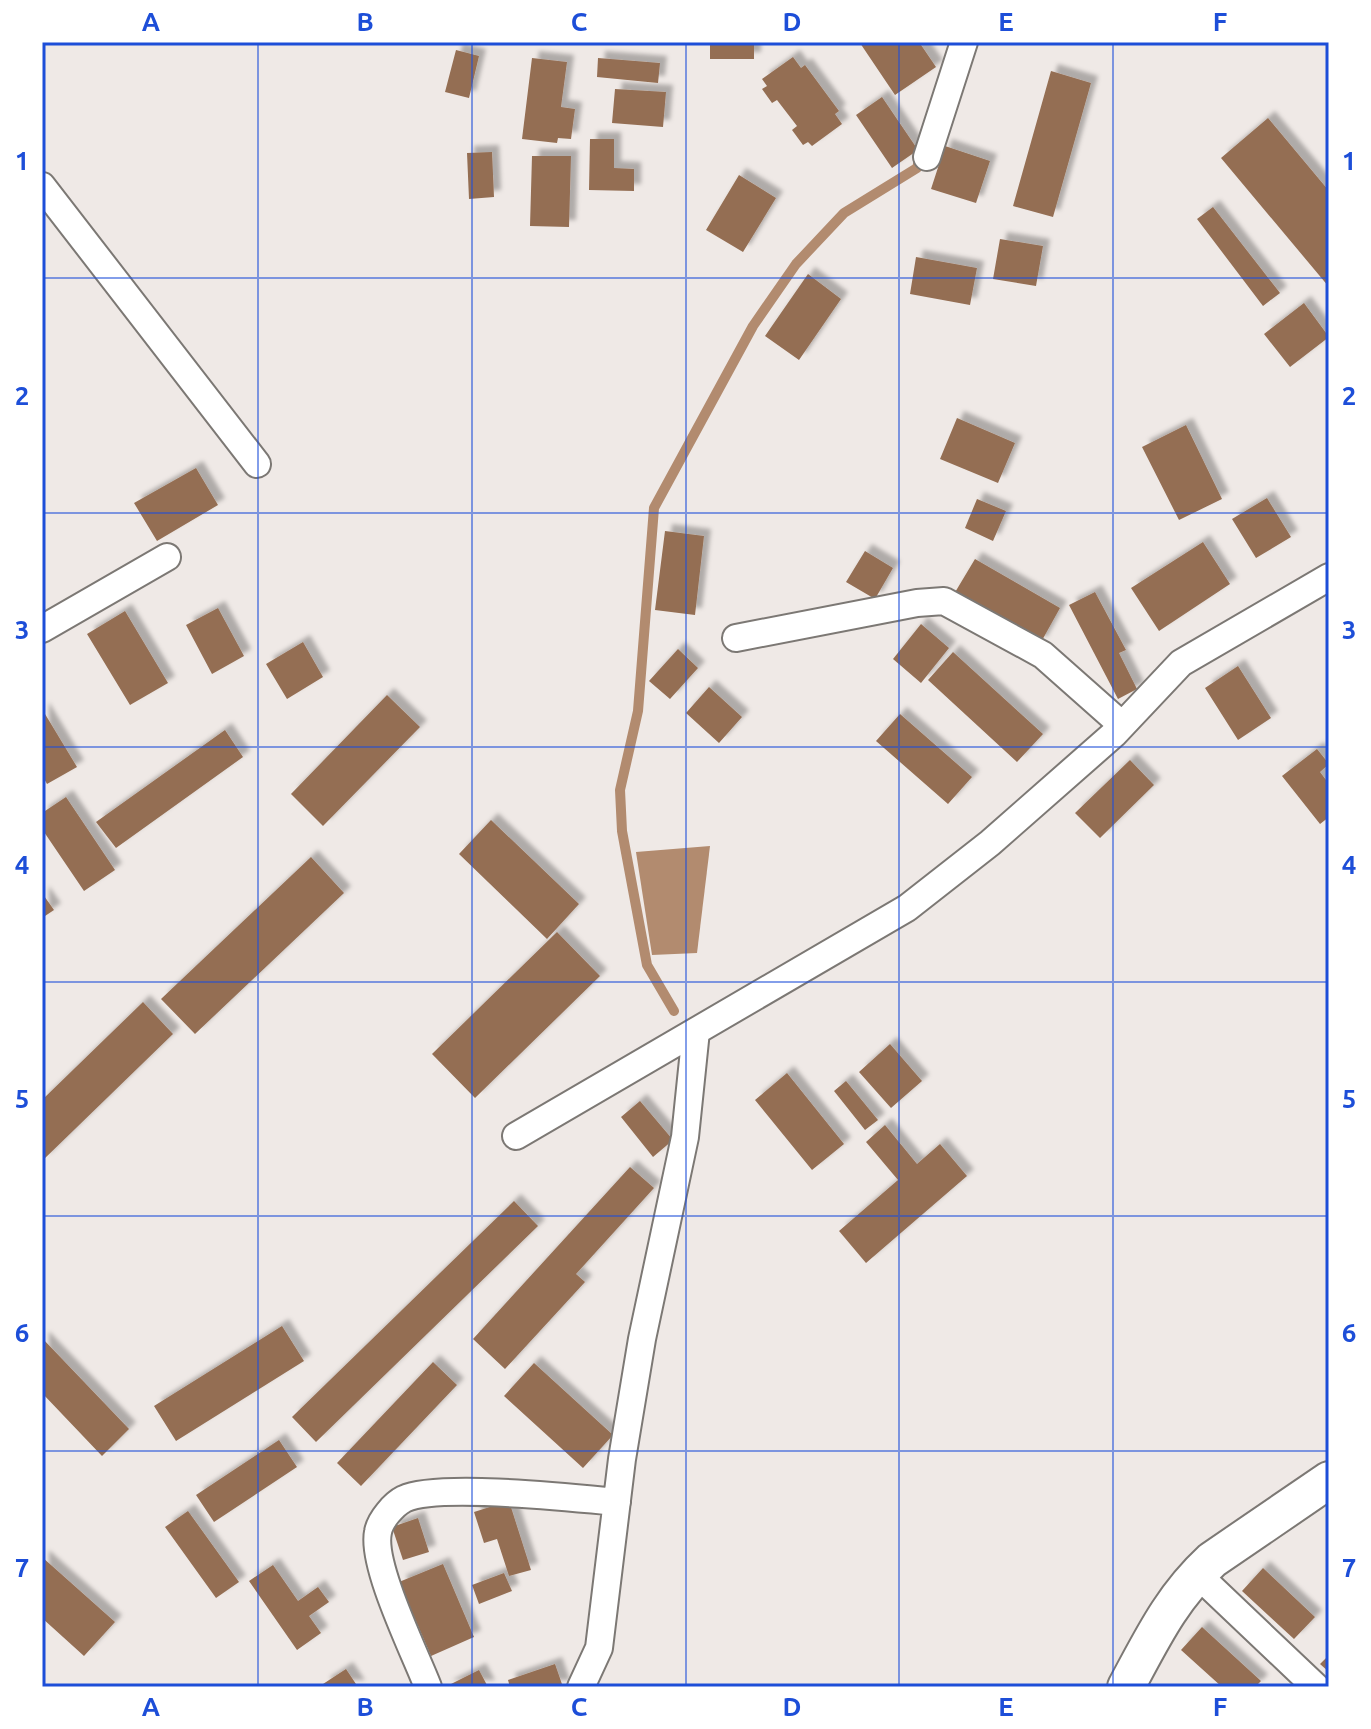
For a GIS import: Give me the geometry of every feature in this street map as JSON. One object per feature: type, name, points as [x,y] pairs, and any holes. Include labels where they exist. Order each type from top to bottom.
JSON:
[{"type":"main road","points":[[1126,1687],[1173,1599],[1197,1574],[1212,1560],[1329,1480]]},
{"type":"street","points":[[927,157],[964,42]]},
{"type":"street","points":[[42,186],[257,464]]},
{"type":"street","points":[[42,629],[167,557]]},
{"type":"street","points":[[516,1136],[907,908],[990,843],[1122,725],[1181,663],[1329,577]]},
{"type":"street","points":[[736,638],[917,603],[944,601],[1043,655],[1122,725]]},
{"type":"street","points":[[581,1687],[599,1648],[642,1339],[685,1137],[696,1031]]},
{"type":"street","points":[[428,1687],[379,1561],[378,1531],[387,1514],[404,1499],[430,1494],[534,1494],[617,1502]]},
{"type":"street","points":[[1197,1574],[1316,1687]]},
{"type":"shaded area","points":[[710,846],[697,953],[652,955],[636,852]]},
{"type":"building","points":[[710,42],[754,42],[754,59],[710,59]]},
{"type":"building","points":[[919,42],[936,67],[895,95],[860,43]]},
{"type":"building","points":[[456,50],[479,56],[469,98],[445,92]]},
{"type":"building","points":[[793,57],[801,68],[805,65],[839,111],[835,114],[842,124],[812,146],[808,142],[803,145],[792,130],[797,126],[777,100],[772,103],[762,89],[767,86],[762,79]]},
{"type":"building","points":[[532,58],[567,62],[561,107],[575,109],[571,139],[558,138],[557,143],[522,139]]},
{"type":"building","points":[[598,58],[660,63],[658,83],[597,77]]},
{"type":"building","points":[[1051,71],[1091,83],[1053,217],[1013,206]]},
{"type":"building","points":[[615,89],[666,92],[663,127],[612,123]]},
{"type":"building","points":[[882,97],[918,150],[892,168],[856,115]]},
{"type":"building","points":[[1268,118],[1329,191],[1329,287],[1221,158]]},
{"type":"building","points":[[590,139],[614,139],[614,168],[634,169],[634,191],[589,190]]},
{"type":"building","points":[[945,146],[990,161],[976,203],[931,189]]},
{"type":"building","points":[[492,152],[494,197],[469,199],[467,153]]},
{"type":"building","points":[[532,156],[571,156],[569,227],[530,226]]},
{"type":"building","points":[[739,175],[776,198],[743,252],[706,230]]},
{"type":"building","points":[[1213,207],[1280,293],[1263,306],[1197,219]]},
{"type":"building","points":[[1000,239],[1043,246],[1036,286],[993,279]]},
{"type":"building","points":[[916,257],[977,268],[970,305],[910,294]]},
{"type":"building","points":[[808,274],[841,299],[799,360],[765,336]]},
{"type":"building","points":[[1304,303],[1329,337],[1290,367],[1264,334]]},
{"type":"building","points":[[957,418],[1015,443],[998,483],[940,459]]},
{"type":"building","points":[[1186,425],[1222,499],[1179,520],[1142,447]]},
{"type":"building","points":[[196,468],[218,505],[157,541],[134,503]]},
{"type":"building","points":[[1267,498],[1291,537],[1256,558],[1232,519]]},
{"type":"building","points":[[977,499],[1006,511],[993,541],[965,528]]},
{"type":"building","points":[[665,531],[704,536],[695,615],[655,610]]},
{"type":"building","points":[[1203,542],[1230,584],[1159,631],[1131,588]]},
{"type":"building","points":[[865,551],[893,568],[875,599],[846,582]]},
{"type":"building","points":[[975,559],[1060,608],[1040,644],[954,594]]},
{"type":"building","points":[[1095,592],[1126,650],[1119,653],[1137,689],[1118,699],[1069,605]]},
{"type":"building","points":[[218,608],[244,656],[212,674],[186,625]]},
{"type":"building","points":[[125,611],[168,683],[130,705],[87,634]]},
{"type":"building","points":[[921,624],[949,648],[921,683],[893,659]]},
{"type":"building","points":[[303,642],[323,677],[287,699],[266,664]]},
{"type":"building","points":[[678,649],[698,668],[670,699],[649,681]]},
{"type":"building","points":[[953,652],[1043,734],[1017,762],[928,680]]},
{"type":"building","points":[[1238,666],[1271,718],[1238,740],[1205,688]]},
{"type":"building","points":[[709,687],[742,717],[719,743],[686,713]]},
{"type":"building","points":[[387,695],[420,727],[323,826],[291,794]]},
{"type":"building","points":[[42,709],[77,767],[47,784],[42,775]]},
{"type":"building","points":[[900,714],[972,777],[948,804],[876,741]]},
{"type":"building","points":[[225,730],[243,757],[116,848],[96,822]]},
{"type":"building","points":[[1317,749],[1329,764],[1320,772],[1329,784],[1329,817],[1320,824],[1282,776]]},
{"type":"building","points":[[1130,760],[1154,785],[1100,838],[1075,813]]},
{"type":"building","points":[[66,797],[115,870],[84,891],[42,829],[42,813]]},
{"type":"building","points":[[491,820],[579,904],[547,939],[459,854]]},
{"type":"building","points":[[311,857],[344,893],[195,1034],[161,999]]},
{"type":"building","points":[[42,893],[54,910],[42,918]]},
{"type":"building","points":[[557,932],[600,976],[475,1098],[432,1054]]},
{"type":"building","points":[[143,1002],[173,1034],[42,1161],[42,1100]]},
{"type":"building","points":[[890,1044],[922,1081],[891,1108],[859,1072]]},
{"type":"building","points":[[787,1073],[844,1144],[812,1170],[755,1100]]},
{"type":"building","points":[[846,1081],[878,1120],[865,1130],[834,1091]]},
{"type":"building","points":[[640,1101],[673,1140],[653,1157],[621,1117]]},
{"type":"building","points":[[885,1125],[917,1164],[940,1144],[967,1176],[866,1263],[839,1231],[898,1180],[866,1142]]},
{"type":"building","points":[[630,1167],[654,1188],[576,1274],[585,1282],[505,1369],[473,1339]]},
{"type":"building","points":[[514,1201],[538,1226],[316,1442],[292,1417]]},
{"type":"building","points":[[282,1326],[304,1361],[176,1441],[154,1406]]},
{"type":"building","points":[[42,1338],[129,1429],[102,1456],[42,1393]]},
{"type":"building","points":[[433,1362],[457,1385],[361,1486],[337,1463]]},
{"type":"building","points":[[534,1363],[613,1435],[583,1468],[504,1396]]},
{"type":"building","points":[[279,1440],[297,1467],[214,1522],[196,1495]]},
{"type":"building","points":[[509,1501],[531,1570],[509,1576],[497,1539],[484,1543],[474,1512]]},
{"type":"building","points":[[188,1511],[239,1582],[216,1598],[165,1527]]},
{"type":"building","points":[[418,1518],[429,1552],[403,1560],[392,1527]]},
{"type":"building","points":[[42,1557],[115,1622],[84,1656],[42,1618]]},
{"type":"building","points":[[443,1564],[474,1637],[431,1656],[399,1582]]},
{"type":"building","points":[[273,1565],[298,1601],[318,1587],[329,1602],[309,1616],[321,1633],[297,1650],[249,1581]]},
{"type":"building","points":[[1263,1568],[1315,1617],[1294,1639],[1242,1591]]},
{"type":"building","points":[[504,1573],[512,1591],[479,1604],[472,1585]]},
{"type":"building","points":[[1202,1627],[1261,1681],[1255,1687],[1222,1687],[1181,1650]]},
{"type":"building","points":[[1329,1655],[1329,1672],[1320,1664]]},
{"type":"building","points":[[555,1664],[563,1687],[510,1687],[508,1680]]},
{"type":"building","points":[[346,1669],[358,1687],[325,1687],[323,1684]]},
{"type":"building","points":[[479,1670],[488,1687],[445,1687]]},
{"type":"waterway","points":[[674,1011],[647,965],[622,831],[620,790],[638,711],[654,508],[753,326],[796,264],[844,213],[917,168],[921,153]]}]
